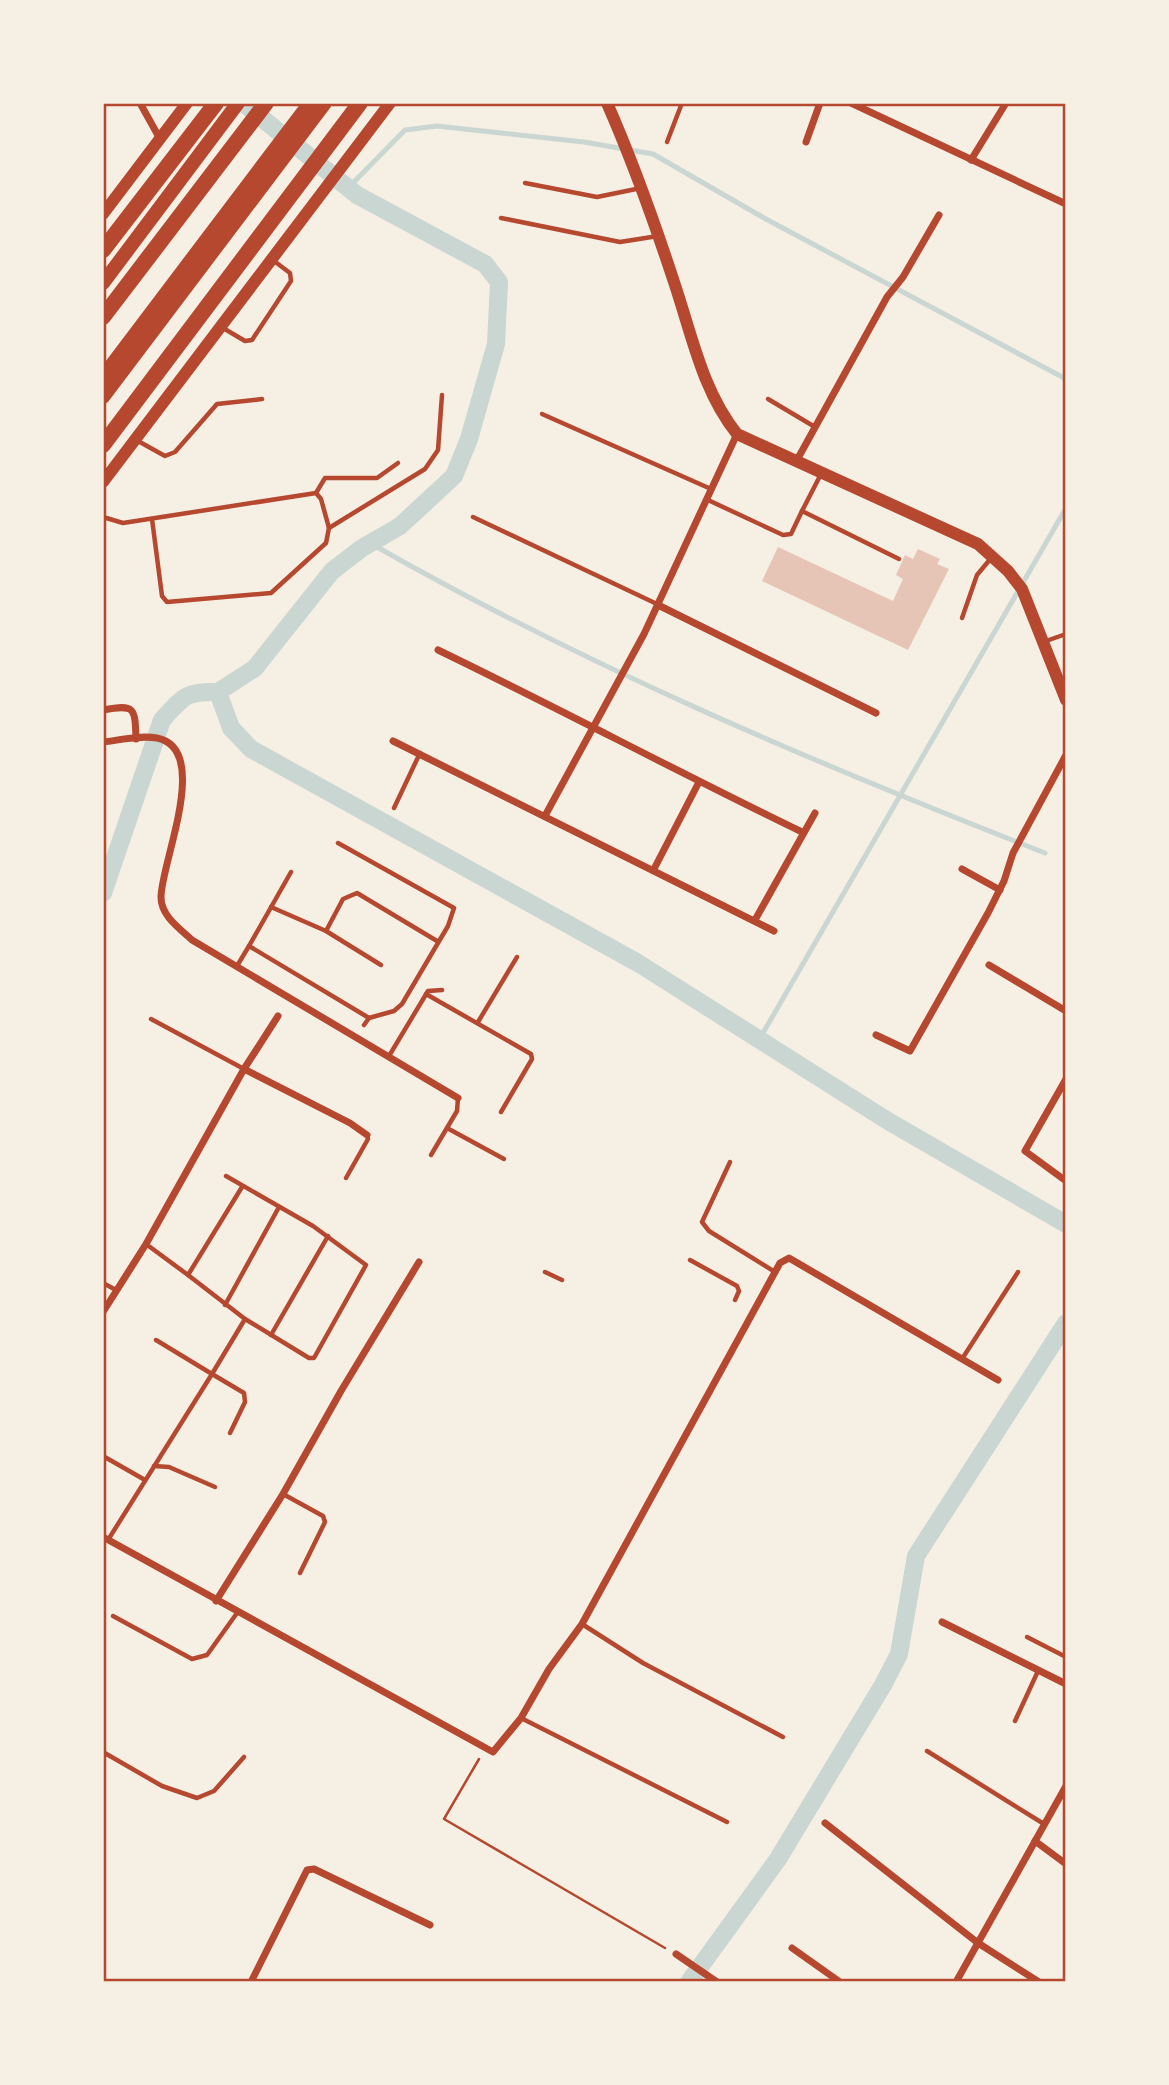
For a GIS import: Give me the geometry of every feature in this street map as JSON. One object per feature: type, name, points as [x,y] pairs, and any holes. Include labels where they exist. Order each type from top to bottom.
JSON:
[{"type":"highway","points":[[103,250],[216,103]]},
{"type":"highway","points":[[103,283],[238,103]]},
{"type":"highway","points":[[103,317],[267,103]]},
{"type":"highway","points":[[103,378],[311,103]]},
{"type":"highway","points":[[103,397],[325,103]]},
{"type":"highway","points":[[103,445],[360,103]]},
{"type":"main road","points":[[103,214],[187,103]]},
{"type":"main road","points":[[103,482],[390,103]]},
{"type":"main road","points":[[607,103],[659,236],[710,390],[724,417],[737,434],[978,544],[1008,571],[1022,589],[1045,641],[1066,700]]},
{"type":"street","points":[[140,103],[160,139]]},
{"type":"street","points":[[806,142],[820,103]]},
{"type":"street","points":[[851,103],[1066,204]]},
{"type":"street","points":[[971,160],[1006,103]]},
{"type":"street","points":[[797,460],[887,297],[903,277],[939,215]]},
{"type":"street","points":[[546,814],[658,605],[737,434]]},
{"type":"street","points":[[658,605],[876,713]]},
{"type":"street","points":[[438,650],[595,725],[699,782],[802,832]]},
{"type":"street","points":[[103,710],[125,706],[131,708],[135,714],[140,738]]},
{"type":"street","points":[[103,742],[160,739],[177,751],[185,777],[161,899],[169,919],[192,940],[458,1098]]},
{"type":"street","points":[[393,741],[546,814],[774,931]]},
{"type":"street","points":[[876,1035],[910,1051],[1000,890],[1013,853],[1066,755]]},
{"type":"street","points":[[654,869],[699,782]]},
{"type":"street","points":[[755,920],[815,813]]},
{"type":"street","points":[[962,869],[1000,890]]},
{"type":"street","points":[[989,965],[1066,1010]]},
{"type":"street","points":[[103,1312],[146,1244],[244,1069],[278,1016]]},
{"type":"street","points":[[244,1069],[350,1123],[367,1135]]},
{"type":"street","points":[[1066,1079],[1025,1151],[1066,1181]]},
{"type":"street","points":[[106,1538],[485,1750],[496,1751],[521,1718],[549,1669],[582,1624],[780,1263],[789,1258],[998,1380]]},
{"type":"street","points":[[216,1601],[283,1494],[419,1262]]},
{"type":"street","points":[[943,1622],[1066,1684]]},
{"type":"street","points":[[956,1982],[1066,1786]]},
{"type":"street","points":[[825,1823],[978,1943],[1039,1982]]},
{"type":"street","points":[[1035,1840],[1066,1864]]},
{"type":"street","points":[[251,1982],[307,1870],[314,1869],[430,1925]]},
{"type":"street","points":[[792,1948],[840,1982]]},
{"type":"street","points":[[679,1956],[717,1982]]},
{"type":"lane","points":[[667,142],[682,103]]},
{"type":"lane","points":[[525,183],[597,197],[641,188]]},
{"type":"lane","points":[[501,218],[620,242],[659,236]]},
{"type":"lane","points":[[219,326],[245,341],[252,340],[291,281],[290,273],[271,258]]},
{"type":"lane","points":[[329,528],[425,469],[438,450],[442,395]]},
{"type":"lane","points":[[134,439],[165,456],[175,452],[216,404],[262,399]]},
{"type":"lane","points":[[768,399],[815,427]]},
{"type":"lane","points":[[542,414],[712,489]]},
{"type":"lane","points":[[316,493],[325,478],[377,478],[398,463]]},
{"type":"lane","points":[[708,500],[783,535],[791,534],[823,471]]},
{"type":"lane","points":[[152,519],[162,596],[167,602],[271,593],[326,543],[329,528],[321,499],[316,493]]},
{"type":"lane","points":[[103,517],[123,523],[316,493]]},
{"type":"lane","points":[[802,511],[899,559]]},
{"type":"lane","points":[[473,517],[658,605]]},
{"type":"lane","points":[[962,618],[977,575],[992,556]]},
{"type":"lane","points":[[1045,641],[1066,634]]},
{"type":"lane","points":[[394,808],[420,754]]},
{"type":"lane","points":[[338,843],[452,906],[448,926],[402,1004],[394,1011],[369,1018],[364,1025]]},
{"type":"lane","points":[[236,966],[291,872]]},
{"type":"lane","points":[[326,932],[343,899],[357,893],[437,941]]},
{"type":"lane","points":[[271,906],[326,932],[381,965]]},
{"type":"lane","points":[[249,946],[369,1018]]},
{"type":"lane","points":[[478,1022],[517,957]]},
{"type":"lane","points":[[389,1056],[429,990],[442,990]]},
{"type":"lane","points":[[426,994],[532,1056],[501,1112]]},
{"type":"lane","points":[[152,1019],[244,1069]]},
{"type":"lane","points":[[431,1155],[460,1106],[458,1098]]},
{"type":"lane","points":[[447,1128],[504,1159]]},
{"type":"lane","points":[[346,1178],[368,1139],[367,1135]]},
{"type":"lane","points":[[730,1162],[702,1222],[709,1231],[775,1272]]},
{"type":"lane","points":[[146,1244],[245,1319],[309,1358],[314,1358],[366,1265],[328,1236],[226,1176]]},
{"type":"lane","points":[[188,1275],[242,1186]]},
{"type":"lane","points":[[225,1305],[279,1207]]},
{"type":"lane","points":[[271,1335],[328,1236]]},
{"type":"lane","points":[[690,1260],[737,1286],[739,1291],[735,1300]]},
{"type":"lane","points":[[545,1272],[562,1280]]},
{"type":"lane","points":[[962,1359],[1018,1272]]},
{"type":"lane","points":[[103,1283],[116,1290]]},
{"type":"lane","points":[[106,1538],[145,1481],[245,1319]]},
{"type":"lane","points":[[156,1340],[244,1393],[245,1402],[230,1433]]},
{"type":"lane","points":[[103,1456],[145,1481]]},
{"type":"lane","points":[[154,1466],[169,1466],[215,1487]]},
{"type":"lane","points":[[283,1494],[323,1517],[325,1522],[300,1573]]},
{"type":"lane","points":[[113,1616],[191,1659],[207,1655],[237,1613]]},
{"type":"lane","points":[[582,1624],[643,1663],[783,1737]]},
{"type":"lane","points":[[1027,1637],[1066,1657]]},
{"type":"lane","points":[[1015,1721],[1038,1670]]},
{"type":"lane","points":[[521,1718],[727,1822]]},
{"type":"lane","points":[[927,1751],[1044,1824]]},
{"type":"lane","points":[[103,1752],[162,1786],[197,1798],[214,1791],[244,1757]]},
{"type":"path","points":[[485,1750],[444,1819],[679,1956]]},
{"type":"building","points":[[778,547],[893,601],[903,579],[896,575],[905,555],[913,559],[918,549],[940,559],[937,564],[949,569],[908,650],[762,581]]},
{"type":"waterway","points":[[243,103],[357,195],[485,264],[499,282],[496,344],[469,439],[454,476],[400,526],[362,548],[332,571],[255,668],[218,692],[231,728],[251,749],[638,963],[888,1121],[1066,1224]]},
{"type":"waterway","points":[[348,188],[405,130],[437,126],[584,142],[653,154],[764,218],[1066,379]]},
{"type":"waterway","points":[[759,1040],[1066,508]]},
{"type":"waterway","points":[[370,543],[451,588],[617,671],[787,748],[1045,853]]},
{"type":"waterway","points":[[103,893],[162,720],[186,697],[218,692]]},
{"type":"waterway","points":[[689,1982],[778,1859],[883,1685],[899,1654],[916,1556],[1066,1323]]}]
